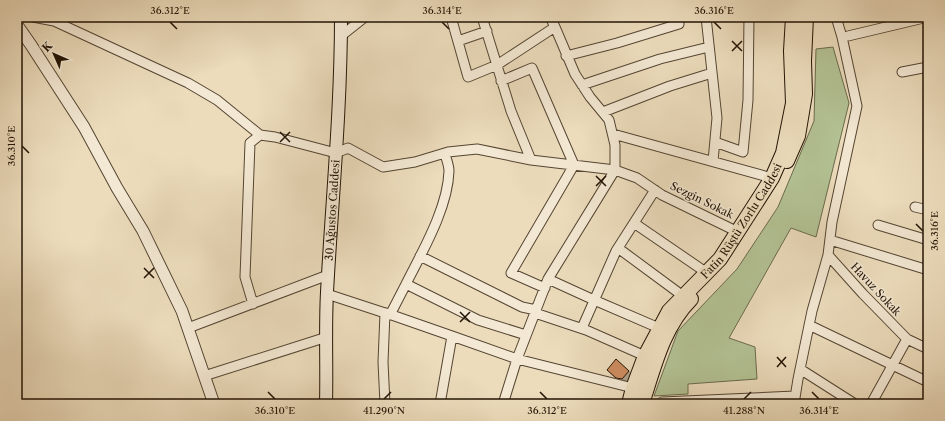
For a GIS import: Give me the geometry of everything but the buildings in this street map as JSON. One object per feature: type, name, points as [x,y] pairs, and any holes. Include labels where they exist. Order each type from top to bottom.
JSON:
[{"type":"main road","name":"30 Ağustos Caddesi","points":[[326,404],[327,294],[336,153],[341,17]]},
{"type":"main road","name":"Fatin Rüştü Zorlu Caddesi","points":[[630,404],[633,388],[646,356],[669,311],[720,259],[772,178],[782,153],[793,103],[791,51],[793,17]]},
{"type":"main road","name":"Fatin Rüştü Zorlu Caddesi","points":[[642,404],[656,359],[666,335],[687,303],[730,258],[777,184],[798,136],[805,94],[804,61],[806,17]]},
{"type":"street","points":[[33,17],[54,21],[188,83],[217,100],[260,135],[275,137],[336,153]]},
{"type":"street","points":[[341,36],[365,17]]},
{"type":"street","points":[[451,17],[468,77],[497,65],[555,27]]},
{"type":"street","points":[[482,17],[511,111],[531,160]]},
{"type":"street","points":[[503,404],[517,359],[548,279],[615,170],[615,145],[609,120],[575,74],[550,17]]},
{"type":"street","points":[[566,56],[617,43],[679,24],[677,17]]},
{"type":"street","points":[[706,17],[717,118],[713,161]]},
{"type":"street","points":[[715,142],[743,152],[748,100],[749,17]]},
{"type":"street","points":[[662,404],[662,402],[795,400],[809,325],[828,255],[832,222],[857,106],[836,17]]},
{"type":"street","points":[[848,36],[928,17]]},
{"type":"street","points":[[17,26],[84,127],[117,188],[143,231],[182,311],[214,404]]},
{"type":"street","points":[[458,41],[486,31]]},
{"type":"street","points":[[582,85],[660,59],[709,47]]},
{"type":"street","points":[[902,72],[928,67]]},
{"type":"street","points":[[502,80],[532,68],[574,165],[511,273],[545,288]]},
{"type":"street","points":[[603,112],[670,86],[712,73]]},
{"type":"street","points":[[612,134],[772,178]]},
{"type":"street","points":[[253,304],[245,276],[250,143],[260,135]]},
{"type":"street","name":"Sezgin Sokak","points":[[336,153],[348,148],[383,168],[415,162],[444,153],[477,149],[531,160],[615,170],[638,178],[662,194],[738,232]]},
{"type":"street","points":[[385,404],[383,362],[388,314],[406,284],[428,240],[444,200],[449,170],[444,153]]},
{"type":"street","points":[[582,328],[618,248],[655,190]]},
{"type":"street","points":[[916,207],[928,210]]},
{"type":"street","points":[[634,223],[707,273]]},
{"type":"street","points":[[878,225],[928,240]]},
{"type":"street","points":[[830,240],[928,270]]},
{"type":"street","points":[[618,248],[683,296]]},
{"type":"street","name":"Havuz Sokak","points":[[828,255],[863,294],[907,339]]},
{"type":"street","points":[[420,256],[522,306],[582,328],[646,356]]},
{"type":"street","points":[[188,328],[328,275]]},
{"type":"street","points":[[548,279],[659,328]]},
{"type":"street","points":[[406,284],[478,320],[526,335]]},
{"type":"street","points":[[327,294],[517,359],[633,388]]},
{"type":"street","points":[[809,325],[928,382]]},
{"type":"street","points":[[440,404],[452,336]]},
{"type":"street","points":[[204,376],[327,337]]},
{"type":"street","points":[[871,404],[907,339],[928,349]]},
{"type":"street","points":[[800,369],[855,404]]},
{"type":"green space","points":[[833,47],[849,103],[816,237],[791,228],[729,338],[755,347],[757,379],[688,384],[688,394],[654,396],[678,331],[737,269],[778,207],[814,121],[816,49]]}]
